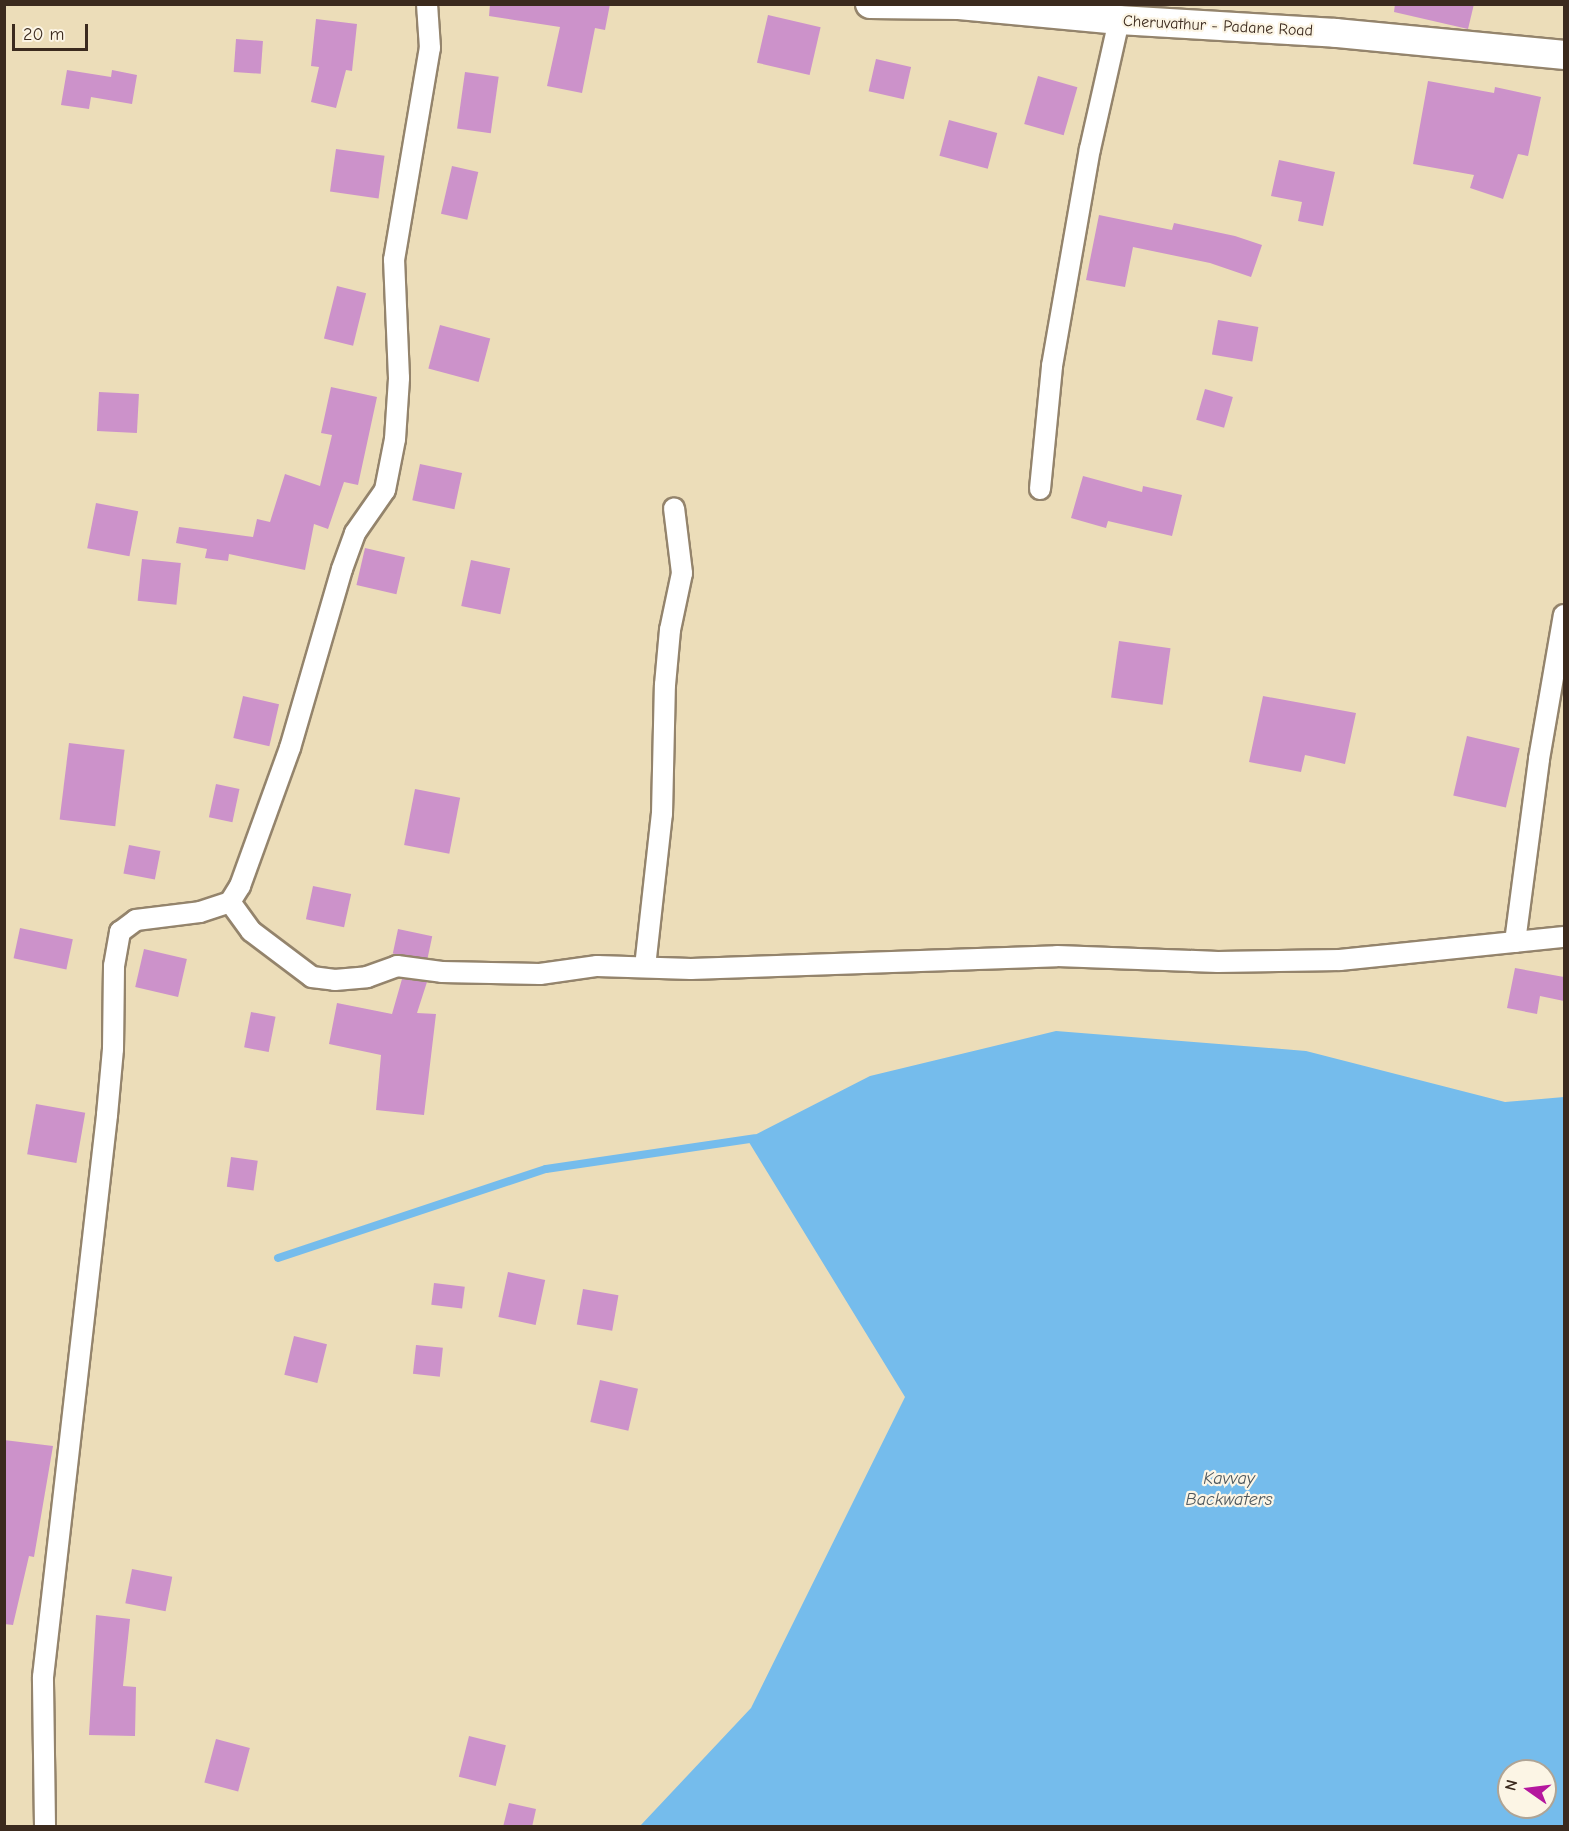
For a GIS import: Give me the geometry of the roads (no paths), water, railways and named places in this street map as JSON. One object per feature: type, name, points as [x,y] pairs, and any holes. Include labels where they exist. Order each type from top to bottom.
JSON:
[{"type":"main road","name":"Cheruvathur - Padane Road","points":[[870,4],[958,5],[1119,20],[1336,33],[1564,56]]},
{"type":"street","points":[[45,1827],[43,1677],[107,1114],[113,1049],[114,966],[120,932],[136,920],[200,912],[230,902],[240,886],[286,759],[342,569],[355,533],[385,490],[395,439],[399,378],[394,260],[430,48],[426,4]]},
{"type":"street","points":[[1040,489],[1054,354],[1090,149],[1119,20]]},
{"type":"street","points":[[645,967],[662,814],[665,685],[670,630],[682,573],[675,508]]},
{"type":"street","points":[[1515,942],[1539,759],[1564,615]]},
{"type":"street","points":[[230,902],[251,931],[312,977],[335,980],[366,977],[397,966],[442,972],[540,974],[597,966],[691,969],[1057,956],[1218,962],[1340,960],[1564,936]]},
{"type":"water","name":"Kavvay Backwaters","points":[[1056,1031],[1306,1051],[1505,1102],[1564,1097],[1564,1826],[640,1826],[751,1708],[905,1397],[747,1139],[870,1076]]},
{"type":"waterway","points":[[278,1258],[546,1169],[755,1138]]}]
